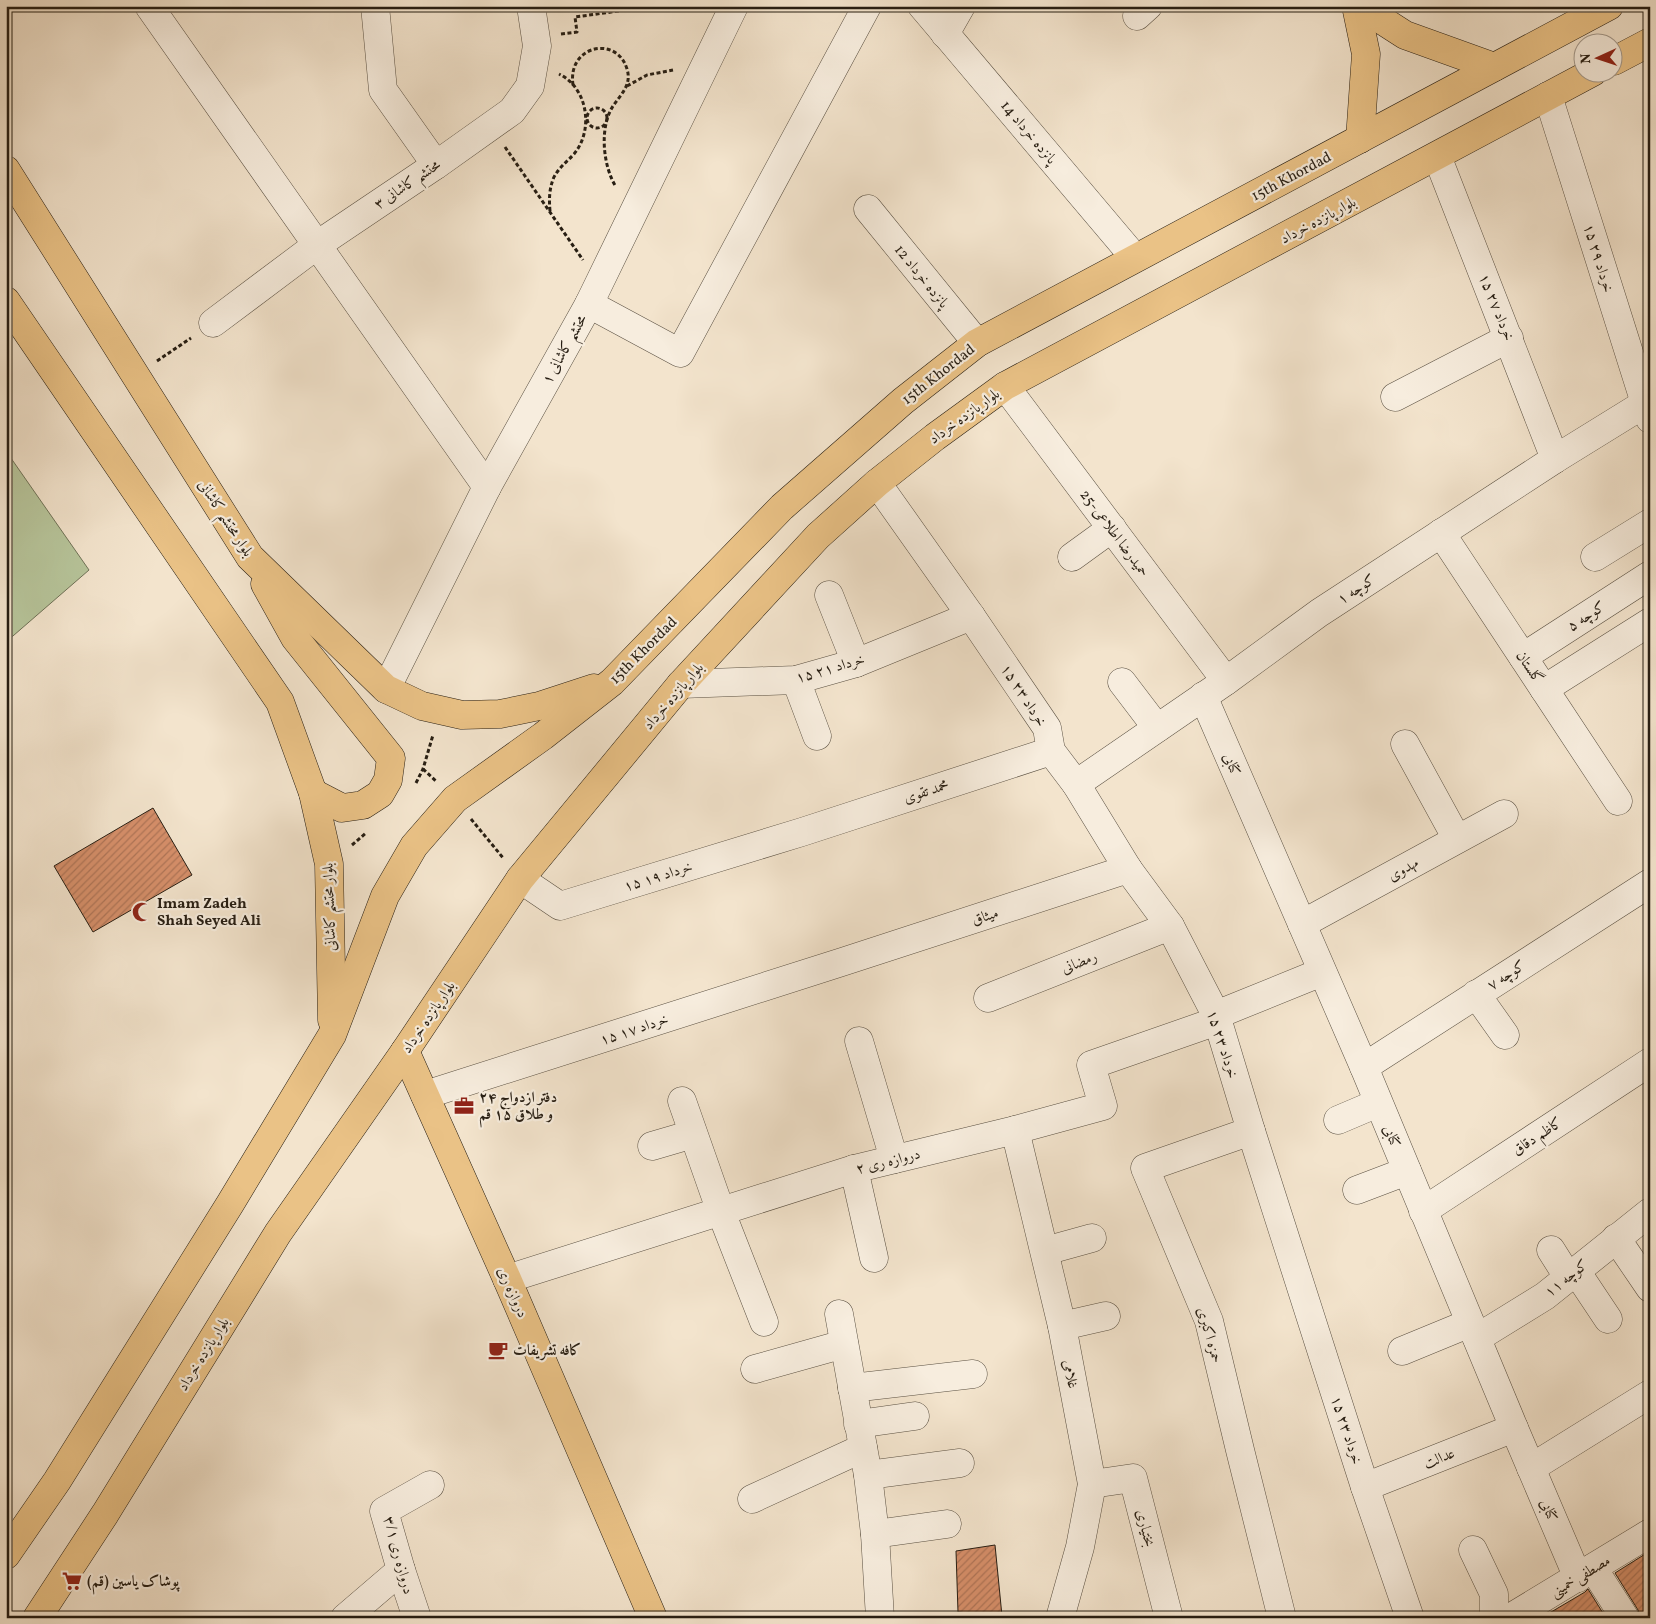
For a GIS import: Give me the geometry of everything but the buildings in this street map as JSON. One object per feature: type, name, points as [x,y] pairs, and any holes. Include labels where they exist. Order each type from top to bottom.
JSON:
[{"type":"main road","points":[[1356,6],[1366,54],[1360,139]]},
{"type":"main road","points":[[1360,6],[1405,35],[1494,68]]},
{"type":"main road","name":"15th Khordad","points":[[612,682],[782,507],[903,401],[977,342],[1609,6]]},
{"type":"main road","points":[[1624,56],[1650,42]]},
{"type":"main road","name":"بلوار پانزده خرداد","points":[[37,1618],[105,1514],[278,1233],[405,1051],[520,879],[681,684],[818,536],[877,483],[935,437],[1005,386],[1574,82]]},
{"type":"main road","name":"بلوار محتشم کاشانی","points":[[6,170],[250,557],[386,689],[422,706],[462,715],[500,714],[538,706],[612,682]]},
{"type":"main road","name":"بلوار محتشم کاشانی","points":[[6,301],[280,702],[314,794],[328,864],[332,1035]]},
{"type":"main road","points":[[250,557],[295,638],[391,758],[388,780],[380,794],[363,806],[342,808],[314,794]]},
{"type":"main road","points":[[8,1546],[57,1481],[230,1204],[332,1035],[385,896],[414,846],[455,799],[543,736],[612,682]]},
{"type":"main road","name":"دروازه ری","points":[[405,1051],[507,1279],[653,1618]]},
{"type":"street","points":[[149,6],[488,487]]},
{"type":"street","points":[[375,6],[383,90],[436,165]]},
{"type":"street","name":"محتشم کاشانی ۳","points":[[213,323],[317,245],[512,111],[530,86],[537,46],[531,6]]},
{"type":"street","points":[[589,304],[680,353],[866,6]]},
{"type":"street","name":"پانزده خرداد 14","points":[[922,6],[1135,258]]},
{"type":"street","points":[[945,34],[961,6]]},
{"type":"street","name":"محتشم کاشانی ۱","points":[[386,689],[488,487],[589,304],[733,7]]},
{"type":"street","name":"۱۵ خرداد ۲۹","points":[[1548,96],[1647,412]]},
{"type":"street","name":"۱۵ خرداد ۲۷","points":[[1437,156],[1555,459]]},
{"type":"street","name":"پانزده خرداد 12","points":[[868,209],[977,342]]},
{"type":"street","points":[[1395,397],[1509,338]]},
{"type":"street","name":"حمیدرضا اطلاعی-25","points":[[1005,386],[1226,681]]},
{"type":"street","name":"کوچه ۱","points":[[1076,784],[1226,681],[1319,613],[1441,533],[1555,459],[1647,412]]},
{"type":"street","name":"۱۵ خرداد ۲۳","points":[[877,483],[1047,728],[1051,751],[1076,784],[1128,869],[1170,926],[1217,1018],[1365,1487],[1410,1618]]},
{"type":"street","points":[[1595,557],[1650,523]]},
{"type":"street","points":[[1072,557],[1112,528]]},
{"type":"street","name":"گلستان","points":[[1441,533],[1618,801]]},
{"type":"street","name":"کوچه ۵","points":[[1523,657],[1650,575]]},
{"type":"street","points":[[829,595],[856,663]]},
{"type":"street","name":"۱۵ خرداد ۲۱","points":[[681,684],[796,680],[856,663],[971,616]]},
{"type":"street","points":[[1544,688],[1650,622]]},
{"type":"street","points":[[796,680],[816,736]]},
{"type":"street","points":[[1122,682],[1157,728]]},
{"type":"street","name":"کتابی","points":[[1203,696],[1364,1068],[1531,1468],[1586,1573],[1625,1618]]},
{"type":"street","points":[[1405,744],[1457,839]]},
{"type":"street","name":"محمد تقوی","points":[[802,832],[1051,751]]},
{"type":"street","name":"مهدوی","points":[[1302,924],[1504,814]]},
{"type":"street","name":"۱۵ خرداد ۱۹","points":[[520,879],[560,906],[802,832]]},
{"type":"street","name":"میثاق","points":[[842,962],[1128,869]]},
{"type":"street","name":"کوچه ۷","points":[[1364,1068],[1650,883]]},
{"type":"street","name":"رمضانی","points":[[988,998],[1170,926]]},
{"type":"street","name":"۱۵ خرداد ۱۷","points":[[425,1096],[842,962]]},
{"type":"street","points":[[1217,1018],[1322,972]]},
{"type":"street","points":[[1476,994],[1505,1035]]},
{"type":"street","name":"دروازه ری ۲","points":[[507,1279],[854,1169],[1015,1130],[1103,1106],[1091,1065],[1217,1018]]},
{"type":"street","points":[[860,1041],[894,1159]]},
{"type":"street","name":"کاظم دقاق","points":[[1423,1211],[1650,1062]]},
{"type":"street","points":[[682,1101],[721,1212],[764,1322]]},
{"type":"street","points":[[1338,1120],[1378,1103]]},
{"type":"street","name":"غلامی","points":[[1015,1130],[1062,1326],[1092,1484],[1080,1547],[1060,1618]]},
{"type":"street","name":"حمزه اکبری","points":[[1251,1130],[1145,1168],[1209,1321],[1282,1618]]},
{"type":"street","points":[[652,1146],[693,1134]]},
{"type":"street","points":[[854,1169],[874,1258]]},
{"type":"street","points":[[1357,1190],[1407,1171]]},
{"type":"street","name":"کوچه ۱۱","points":[[1402,1351],[1473,1330],[1544,1296],[1650,1212]]},
{"type":"street","points":[[1044,1251],[1092,1238]]},
{"type":"street","points":[[1616,1238],[1650,1288]]},
{"type":"street","points":[[1550,1250],[1608,1319]]},
{"type":"street","points":[[839,1314],[868,1475],[875,1534],[880,1618]]},
{"type":"street","points":[[1062,1326],[1106,1316]]},
{"type":"street","points":[[755,1369],[844,1344]]},
{"type":"street","points":[[852,1388],[973,1374]]},
{"type":"street","points":[[1531,1468],[1650,1394]]},
{"type":"street","points":[[752,1499],[861,1436],[915,1416]]},
{"type":"street","name":"عدالت","points":[[1365,1487],[1514,1428]]},
{"type":"street","points":[[868,1475],[960,1463]]},
{"type":"street","name":"بختیاری","points":[[1092,1484],[1133,1478],[1169,1618]]},
{"type":"street","name":"دروازه ری ۳/۱","points":[[417,1618],[400,1570],[384,1511],[430,1485]]},
{"type":"street","points":[[875,1534],[947,1524]]},
{"type":"street","name":"مصطفی خمینی","points":[[1510,1618],[1650,1533]]},
{"type":"street","points":[[1473,1550],[1494,1594],[1494,1618]]},
{"type":"street","points":[[345,1618],[400,1570]]},
{"type":"path","points":[[555,35],[576,32],[575,18],[655,6]]},
{"type":"path","points":[[573,85],[573,68],[578,60],[584,54],[601,48],[610,50],[623,60],[627,69],[627,86]]},
{"type":"path","points":[[554,72],[563,76],[573,85],[583,101],[589,124],[596,128],[604,126],[612,107],[627,86],[647,75],[679,70]]},
{"type":"path","points":[[550,212],[549,193],[554,178],[562,165],[574,154],[583,138],[590,110],[598,108],[605,111],[607,118],[605,161],[610,177],[619,192]]},
{"type":"path","points":[[502,144],[584,262]]},
{"type":"path","points":[[136,376],[213,323]]},
{"type":"green space","points":[[6,451],[89,570],[6,642]]},
{"type":"place","name":"Imam Zadeh Shah Seyed Ali","points":[[142,912]]},
{"type":"place","name":"دفتر ازدواج ۲۴ و طلاق ۱۵ قم","points":[[464,1106]]},
{"type":"place","name":"کافه تشریفات","points":[[498,1350]]},
{"type":"place","name":"پوشاک یاسین (قم)","points":[[72,1581]]}]
